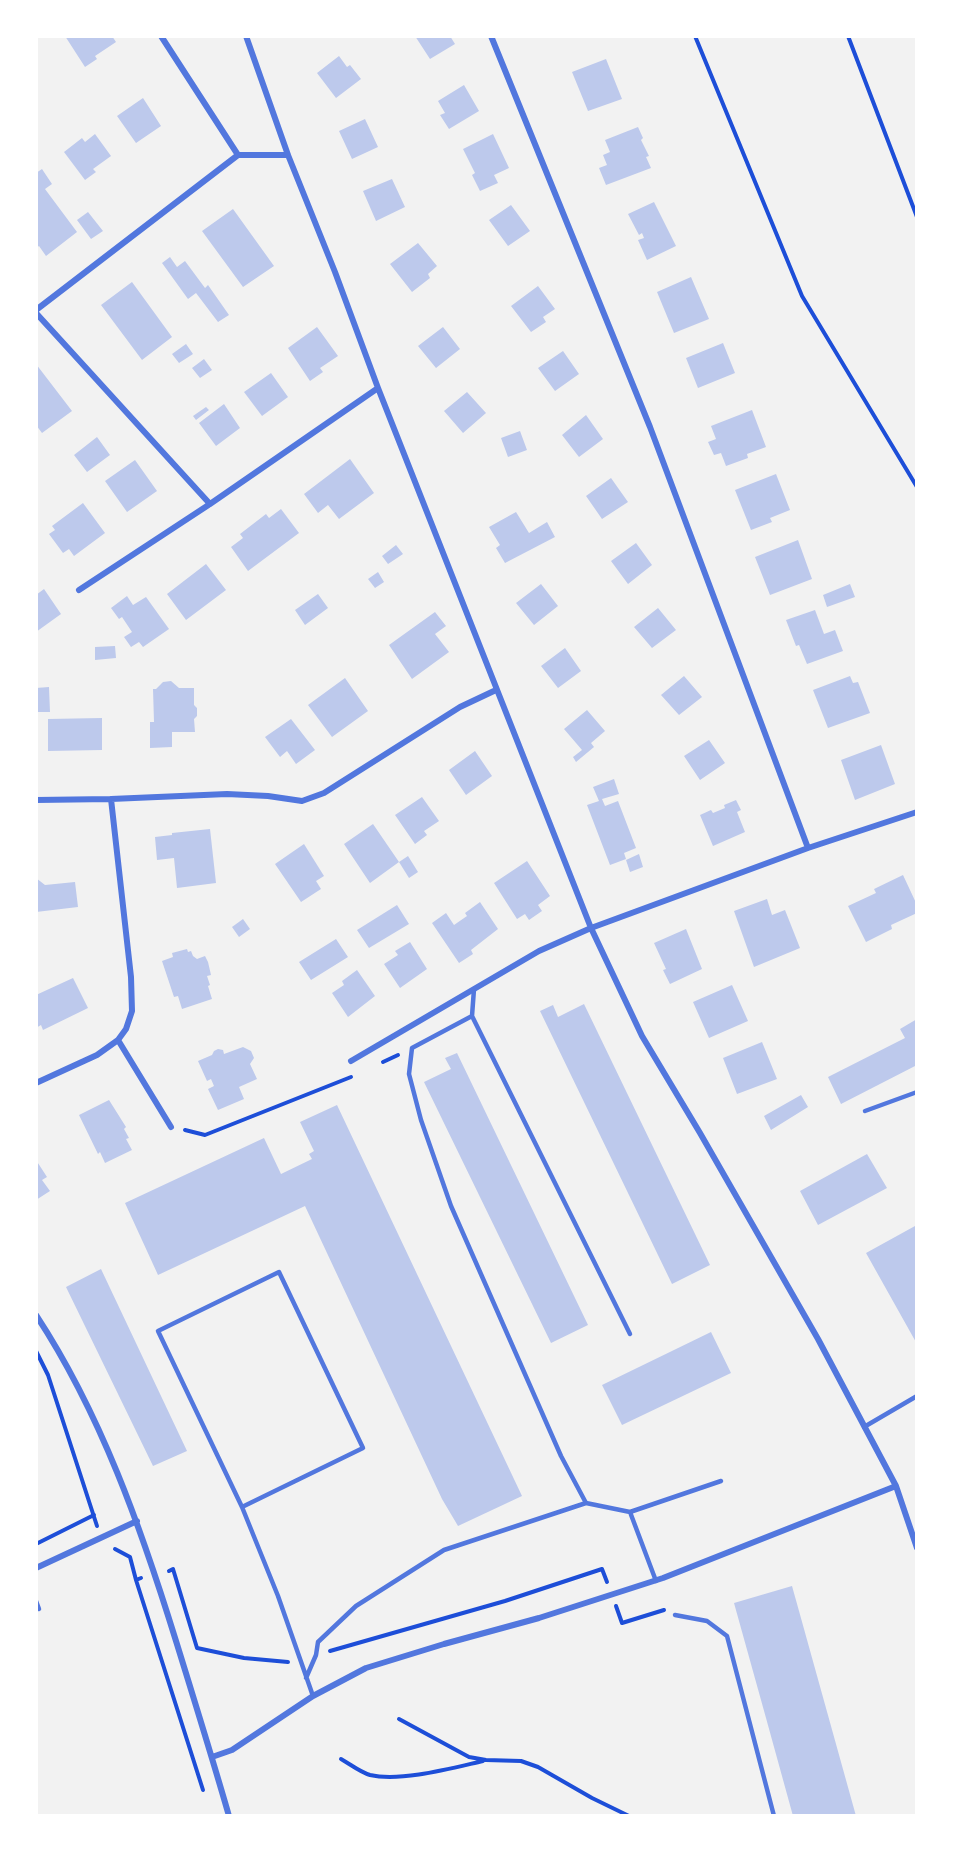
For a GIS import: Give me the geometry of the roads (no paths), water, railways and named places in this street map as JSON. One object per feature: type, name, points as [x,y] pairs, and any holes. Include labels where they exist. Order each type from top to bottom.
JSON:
[{"type":"street","points":[[161,36],[238,155]]},
{"type":"street","points":[[246,36],[288,155],[378,388],[591,928],[642,1036],[800,1308],[896,1486],[917,1548]]},
{"type":"street","points":[[491,36],[650,427],[807,848]]},
{"type":"street","points":[[210,504],[36,311],[238,155],[288,155]]},
{"type":"street","points":[[79,590],[210,504],[378,388]]},
{"type":"street","points":[[36,800],[227,794],[268,796],[302,801],[324,793],[460,707],[496,690]]},
{"type":"street","points":[[36,1083],[97,1055],[118,1040],[126,1029],[132,1011],[131,977],[111,799]]},
{"type":"street","points":[[351,1061],[539,951],[591,928],[807,848],[917,812]]},
{"type":"street","points":[[118,1040],[171,1127]]},
{"type":"street","points":[[36,1315],[48,1333],[100,1431],[137,1521],[229,1816]]},
{"type":"street","points":[[212,1757],[232,1750],[313,1696],[366,1668],[539,1618],[656,1581],[896,1486]]},
{"type":"street","points":[[36,1568],[137,1521]]},
{"type":"lane","points":[[474,989],[472,1016],[630,1334]]},
{"type":"lane","points":[[472,1016],[412,1048],[409,1074],[421,1120],[451,1206],[561,1456],[586,1503]]},
{"type":"lane","points":[[866,1111],[917,1092]]},
{"type":"lane","points":[[242,1507],[363,1448],[279,1272],[158,1331],[242,1507],[278,1596],[313,1696]]},
{"type":"lane","points":[[864,1427],[917,1396]]},
{"type":"lane","points":[[306,1678],[316,1655],[318,1642],[356,1606],[444,1550],[586,1503],[630,1512],[721,1481]]},
{"type":"lane","points":[[630,1512],[656,1581]]},
{"type":"lane","points":[[36,1601],[39,1609]]},
{"type":"lane","points":[[675,1615],[707,1621],[727,1636],[774,1816]]}]
